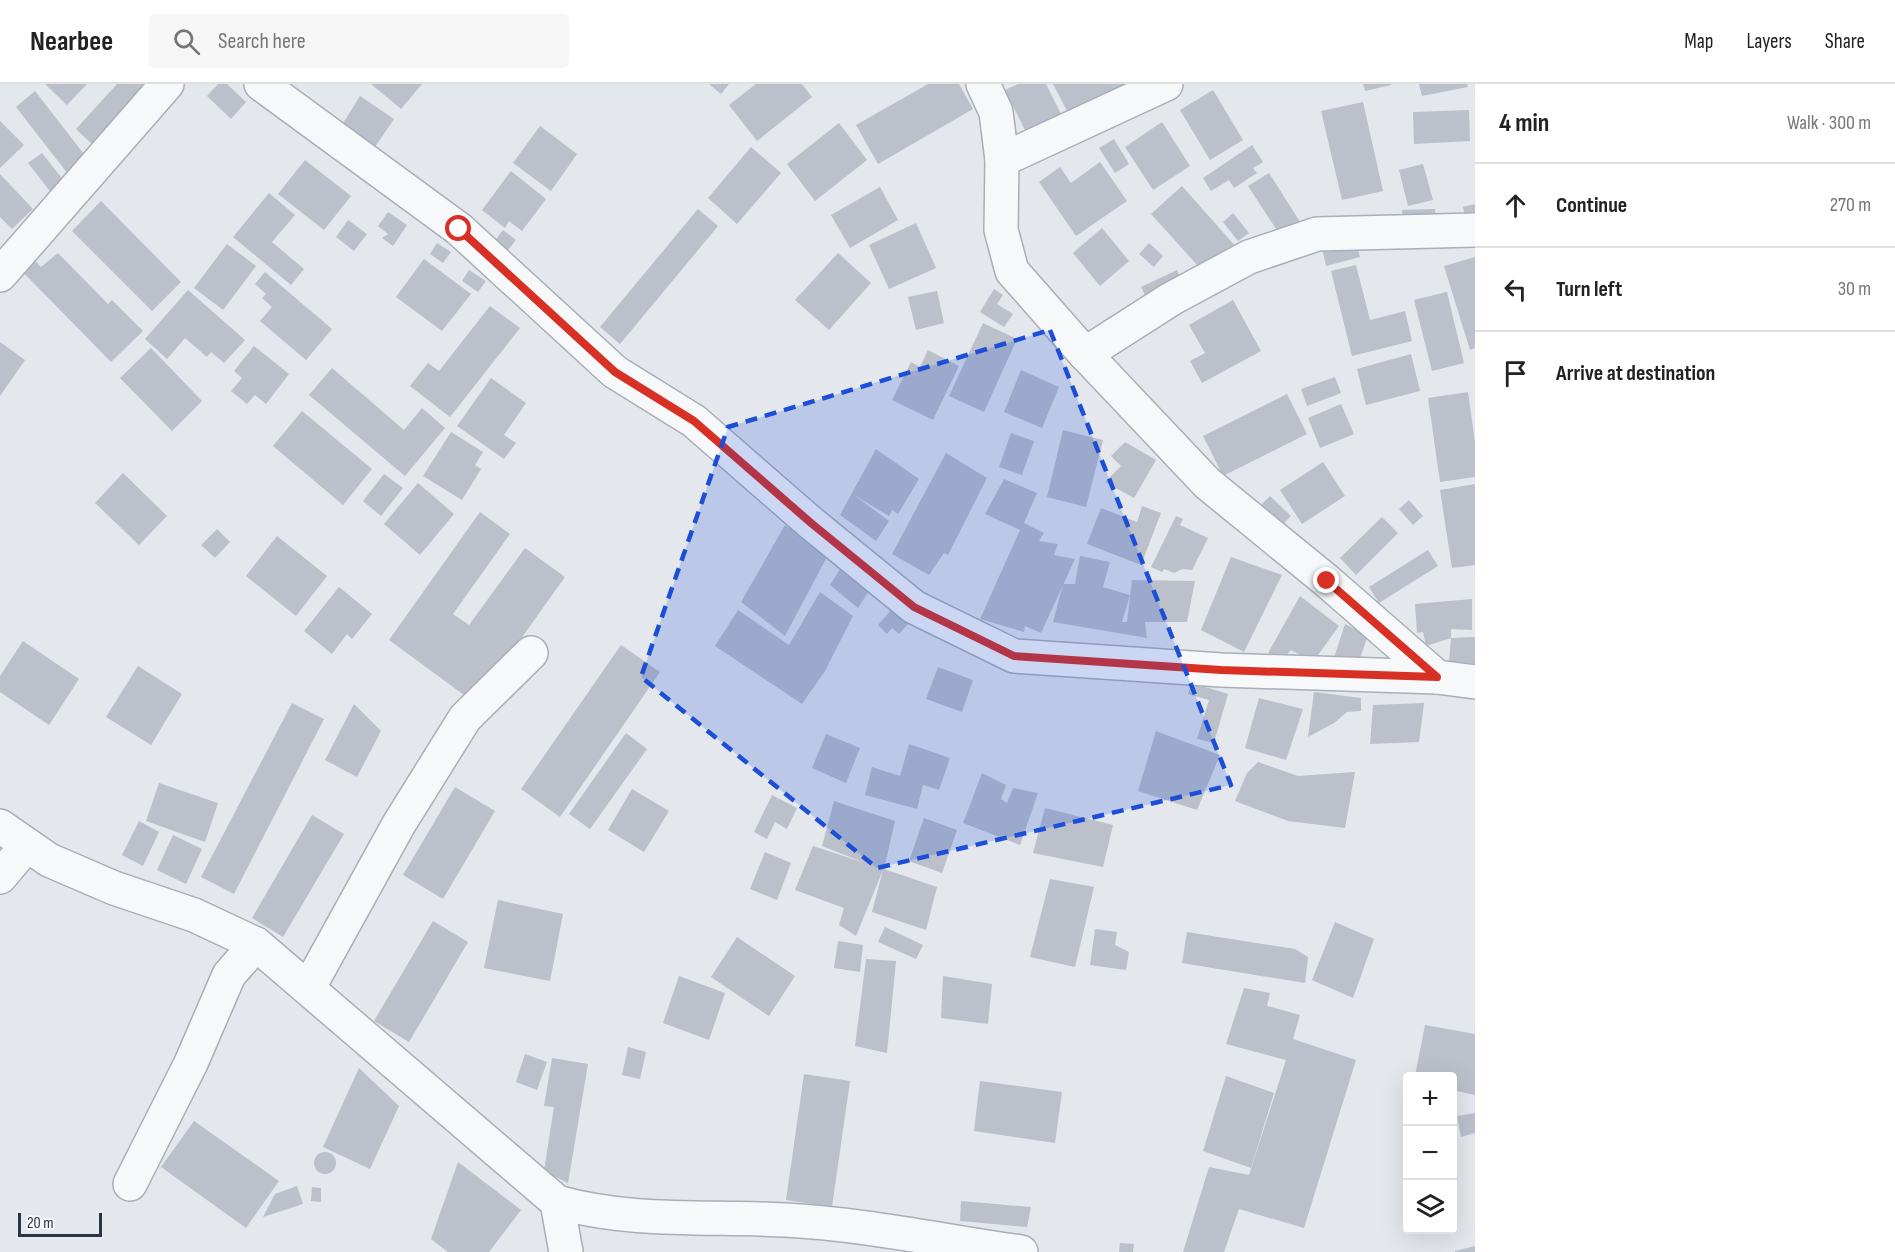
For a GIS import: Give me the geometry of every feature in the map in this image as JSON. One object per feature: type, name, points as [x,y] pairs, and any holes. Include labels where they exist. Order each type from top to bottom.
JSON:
[{"type":"street","points":[[0,275],[167,84]]},
{"type":"street","points":[[261,84],[459,229],[615,372],[694,421],[811,523],[914,607],[1014,656],[1221,670],[1437,677],[1475,682]]},
{"type":"street","points":[[983,84],[996,112],[1002,160],[1001,230],[1012,271],[1085,354],[1207,483],[1327,581],[1437,677]]},
{"type":"street","points":[[1002,160],[1166,84]]},
{"type":"street","points":[[1085,354],[1171,298],[1249,257],[1317,234],[1475,230]]},
{"type":"street","points":[[309,987],[399,824],[465,718],[531,653]]},
{"type":"street","points":[[0,826],[49,860],[103,883],[194,915],[256,944],[309,987],[557,1202],[590,1211],[689,1218],[784,1220],[866,1227],[1021,1252]]},
{"type":"street","points":[[0,877],[27,845]]},
{"type":"street","points":[[130,1184],[191,1064],[230,975],[256,944]]},
{"type":"street","points":[[557,1202],[566,1252]]},
{"type":"highlighted area","points":[[1050,330],[1231,785],[877,868],[641,677],[728,427]]},
{"type":"building","points":[[45,84],[87,84],[67,105]]},
{"type":"building","points":[[117,84],[150,84],[94,146],[76,129]]},
{"type":"building","points":[[218,84],[227,84],[246,102],[231,119],[207,96]]},
{"type":"building","points":[[371,84],[422,84],[401,109]]},
{"type":"building","points":[[709,84],[729,84],[721,94]]},
{"type":"building","points":[[756,84],[802,84],[812,97],[757,141],[729,105]]},
{"type":"building","points":[[928,84],[959,84],[973,109],[878,164],[856,125]]},
{"type":"building","points":[[1018,84],[1046,84],[1063,118],[1028,136],[1005,90]]},
{"type":"building","points":[[1053,84],[1128,84],[1069,115]]},
{"type":"building","points":[[1363,84],[1391,84],[1391,85],[1365,91]]},
{"type":"building","points":[[1419,84],[1467,84],[1468,87],[1422,96]]},
{"type":"building","points":[[1213,90],[1243,140],[1210,160],[1180,110]]},
{"type":"building","points":[[35,91],[87,158],[68,174],[16,107]]},
{"type":"building","points":[[360,96],[394,119],[375,147],[342,125]]},
{"type":"building","points":[[1363,102],[1383,191],[1342,200],[1321,111]]},
{"type":"building","points":[[1469,110],[1470,141],[1414,144],[1413,112]]},
{"type":"building","points":[[0,121],[24,145],[0,168]]},
{"type":"building","points":[[1162,122],[1190,166],[1153,190],[1125,147]]},
{"type":"building","points":[[839,123],[867,160],[815,201],[787,164]]},
{"type":"building","points":[[540,126],[577,154],[551,191],[513,163]]},
{"type":"building","points":[[1114,139],[1129,164],[1115,173],[1099,148]]},
{"type":"building","points":[[1252,145],[1263,162],[1253,168],[1257,173],[1234,188],[1229,180],[1211,191],[1203,178]]},
{"type":"building","points":[[751,147],[781,173],[737,224],[708,198]]},
{"type":"building","points":[[42,153],[67,185],[53,195],[28,163]]},
{"type":"building","points":[[305,160],[351,196],[324,230],[278,194]]},
{"type":"building","points":[[1100,162],[1127,201],[1076,236],[1039,182],[1060,167],[1071,183]]},
{"type":"building","points":[[1423,164],[1433,200],[1408,206],[1399,170]]},
{"type":"building","points":[[511,171],[546,199],[522,231],[509,221],[505,228],[482,210]]},
{"type":"building","points":[[1269,173],[1302,225],[1282,238],[1248,186]]},
{"type":"building","points":[[0,174],[33,209],[12,229],[0,217]]},
{"type":"building","points":[[1182,186],[1238,249],[1208,277],[1151,214]]},
{"type":"building","points":[[880,187],[898,220],[850,248],[831,215]]},
{"type":"building","points":[[269,193],[295,215],[272,242],[304,269],[291,285],[233,237]]},
{"type":"building","points":[[101,201],[181,282],[152,311],[72,231]]},
{"type":"building","points":[[1475,204],[1475,223],[1467,225],[1463,207]]},
{"type":"building","points":[[698,209],[718,226],[620,344],[600,327]]},
{"type":"building","points":[[1435,209],[1436,225],[1403,226],[1402,210]]},
{"type":"building","points":[[388,212],[407,225],[393,246],[382,238],[388,234],[378,226]]},
{"type":"building","points":[[1233,213],[1249,233],[1238,241],[1223,222]]},
{"type":"building","points":[[348,220],[367,234],[354,251],[336,237]]},
{"type":"building","points":[[916,223],[936,268],[889,289],[869,245]]},
{"type":"building","points":[[1102,228],[1129,261],[1100,286],[1073,253]]},
{"type":"building","points":[[503,230],[516,240],[504,255],[492,245]]},
{"type":"building","points":[[1355,238],[1360,257],[1326,266],[1322,247]]},
{"type":"building","points":[[437,243],[451,252],[443,263],[430,254]]},
{"type":"building","points":[[1149,243],[1163,256],[1154,267],[1139,254]]},
{"type":"building","points":[[227,244],[256,266],[223,310],[194,288]]},
{"type":"building","points":[[28,253],[41,267],[58,253],[108,304],[112,300],[143,331],[111,362],[16,265]]},
{"type":"building","points":[[838,253],[871,283],[829,330],[795,300]]},
{"type":"building","points":[[1475,257],[1475,348],[1470,350],[1444,266]]},
{"type":"building","points":[[424,259],[471,294],[442,331],[396,297]]},
{"type":"building","points":[[1356,265],[1370,320],[1405,311],[1412,341],[1352,356],[1331,271]]},
{"type":"building","points":[[469,270],[486,281],[478,292],[462,281]]},
{"type":"building","points":[[1177,270],[1183,284],[1148,301],[1141,287]]},
{"type":"building","points":[[265,272],[332,329],[306,360],[260,321],[272,307],[262,298],[266,294],[255,284]]},
{"type":"building","points":[[994,289],[1003,295],[997,304],[1013,314],[1004,327],[980,312]]},
{"type":"building","points":[[188,290],[245,340],[224,363],[211,352],[207,357],[185,338],[167,359],[145,339]]},
{"type":"building","points":[[937,291],[944,323],[916,330],[908,297]]},
{"type":"building","points":[[1447,292],[1464,363],[1432,371],[1414,300]]},
{"type":"building","points":[[1233,300],[1261,351],[1202,383],[1190,361],[1205,353],[1189,325]]},
{"type":"building","points":[[490,306],[520,328],[450,417],[410,386],[428,363],[439,371]]},
{"type":"building","points":[[983,323],[1017,339],[984,412],[949,396]]},
{"type":"building","points":[[0,342],[25,360],[0,396]]},
{"type":"building","points":[[254,346],[289,374],[266,404],[255,395],[247,404],[231,391],[242,378],[234,371]]},
{"type":"building","points":[[151,348],[202,401],[172,431],[120,378]]},
{"type":"building","points":[[928,350],[959,366],[933,420],[892,400],[911,362],[920,367]]},
{"type":"building","points":[[1411,354],[1420,391],[1366,405],[1357,369]]},
{"type":"building","points":[[332,368],[404,430],[422,408],[445,428],[405,476],[309,395]]},
{"type":"building","points":[[1021,370],[1059,387],[1042,428],[1004,412]]},
{"type":"building","points":[[1335,377],[1341,393],[1307,406],[1301,389]]},
{"type":"building","points":[[491,378],[526,403],[504,435],[516,443],[504,459],[457,426]]},
{"type":"building","points":[[1468,392],[1475,442],[1475,477],[1440,482],[1428,398]]},
{"type":"building","points":[[1287,394],[1307,434],[1223,476],[1203,436]]},
{"type":"building","points":[[1341,404],[1354,434],[1320,448],[1308,418]]},
{"type":"building","points":[[302,411],[372,469],[343,505],[273,446]]},
{"type":"building","points":[[1063,430],[1103,440],[1086,507],[1047,497]]},
{"type":"building","points":[[451,432],[483,452],[475,465],[481,469],[462,500],[423,476]]},
{"type":"building","points":[[1011,433],[1034,441],[1022,475],[999,467]]},
{"type":"building","points":[[1125,442],[1156,460],[1134,498],[1105,482],[1121,466],[1111,456]]},
{"type":"building","points":[[876,449],[919,479],[898,514],[892,510],[889,516],[854,495],[889,521],[876,541],[840,515]]},
{"type":"building","points":[[946,453],[987,478],[948,555],[944,553],[929,575],[892,554]]},
{"type":"building","points":[[1323,462],[1345,496],[1302,524],[1280,490]]},
{"type":"building","points":[[123,473],[167,516],[139,545],[95,503]]},
{"type":"building","points":[[384,474],[403,488],[381,516],[363,501]]},
{"type":"building","points":[[1004,479],[1037,493],[1024,523],[1044,533],[1039,541],[1058,544],[1054,555],[1075,559],[1041,633],[1025,626],[1024,632],[980,619],[1020,530],[985,514]]},
{"type":"building","points":[[418,483],[454,514],[420,555],[384,524]]},
{"type":"building","points":[[1475,484],[1475,565],[1452,568],[1440,490]]},
{"type":"building","points":[[1270,496],[1291,516],[1282,525],[1261,505]]},
{"type":"building","points":[[1409,500],[1423,516],[1413,525],[1399,509]]},
{"type":"building","points":[[1142,506],[1161,513],[1141,565],[1087,544],[1101,508],[1137,522]]},
{"type":"building","points":[[480,512],[510,534],[453,614],[469,625],[525,548],[565,577],[475,703],[389,640]]},
{"type":"building","points":[[1176,516],[1183,519],[1180,525],[1208,538],[1192,570],[1182,569],[1174,573],[1164,569],[1162,572],[1151,567]]},
{"type":"building","points":[[1382,517],[1398,533],[1356,575],[1340,558]]},
{"type":"building","points":[[785,525],[828,555],[785,636],[741,602]]},
{"type":"building","points":[[217,529],[230,542],[215,558],[201,545]]},
{"type":"building","points":[[277,536],[327,576],[296,616],[246,576]]},
{"type":"building","points":[[1428,550],[1438,566],[1379,603],[1369,587]]},
{"type":"building","points":[[1080,556],[1110,562],[1103,587],[1130,595],[1122,622],[1127,622],[1132,580],[1195,581],[1187,622],[1145,622],[1147,638],[1053,622],[1063,584],[1075,584]]},
{"type":"building","points":[[1231,557],[1282,575],[1244,652],[1201,630]]},
{"type":"building","points":[[842,566],[871,588],[858,608],[830,585]]},
{"type":"building","points":[[339,587],[372,614],[352,639],[347,634],[332,654],[304,631]]},
{"type":"building","points":[[820,592],[853,616],[825,671],[802,704],[715,646],[738,610],[789,645]]},
{"type":"building","points":[[1300,596],[1339,626],[1313,662],[1291,650],[1283,659],[1268,653]]},
{"type":"building","points":[[1472,599],[1472,630],[1451,629],[1451,638],[1426,646],[1423,632],[1417,633],[1415,604]]},
{"type":"building","points":[[892,609],[908,624],[899,634],[892,628],[887,634],[878,625]]},
{"type":"building","points":[[1345,624],[1368,635],[1358,664],[1333,661]]},
{"type":"building","points":[[1475,637],[1475,664],[1449,662],[1451,638]]},
{"type":"building","points":[[23,641],[79,679],[49,725],[0,692],[0,676]]},
{"type":"building","points":[[621,645],[660,672],[560,817],[521,789]]},
{"type":"building","points":[[138,666],[182,694],[151,745],[106,717]]},
{"type":"building","points":[[938,667],[973,680],[962,712],[926,699]]},
{"type":"building","points":[[1192,683],[1228,694],[1214,743],[1197,739],[1209,700],[1188,694]]},
{"type":"building","points":[[1314,692],[1361,698],[1361,711],[1347,712],[1334,723],[1308,737]]},
{"type":"building","points":[[1259,698],[1303,709],[1286,760],[1245,748]]},
{"type":"building","points":[[292,703],[324,719],[234,894],[201,877]]},
{"type":"building","points":[[1424,703],[1419,742],[1370,744],[1373,705]]},
{"type":"building","points":[[354,704],[381,731],[357,777],[325,760]]},
{"type":"building","points":[[1156,731],[1220,755],[1197,810],[1138,791]]},
{"type":"building","points":[[626,733],[647,749],[590,829],[569,814]]},
{"type":"building","points":[[826,734],[860,748],[846,783],[812,768]]},
{"type":"building","points":[[909,744],[950,758],[939,790],[923,785],[917,809],[865,795],[872,767],[900,776]]},
{"type":"building","points":[[1258,762],[1298,776],[1355,772],[1345,828],[1288,821],[1235,801],[1247,773]]},
{"type":"building","points":[[982,773],[1006,785],[1001,799],[1007,803],[1013,788],[1038,793],[1020,845],[963,823]]},
{"type":"building","points":[[159,783],[218,803],[205,842],[146,821]]},
{"type":"building","points":[[455,787],[495,811],[443,899],[403,875]]},
{"type":"building","points":[[632,789],[669,811],[644,852],[608,830]]},
{"type":"building","points":[[772,795],[797,808],[787,829],[775,822],[767,839],[754,832]]},
{"type":"building","points":[[834,801],[895,821],[884,869],[937,887],[926,930],[872,912],[883,870],[856,936],[839,925],[844,908],[795,890],[813,846],[865,863],[822,846]]},
{"type":"building","points":[[1045,808],[1113,825],[1103,867],[1033,853]]},
{"type":"building","points":[[312,815],[344,834],[283,937],[252,918]]},
{"type":"building","points":[[924,818],[957,830],[942,873],[909,861]]},
{"type":"building","points":[[139,821],[159,832],[143,866],[122,855]]},
{"type":"building","points":[[173,835],[202,849],[186,884],[157,870]]},
{"type":"building","points":[[765,852],[791,863],[777,900],[750,889]]},
{"type":"building","points":[[1050,879],[1094,887],[1075,967],[1030,957]]},
{"type":"building","points":[[498,900],[563,914],[550,981],[484,968]]},
{"type":"building","points":[[433,921],[468,942],[409,1042],[374,1021]]},
{"type":"building","points":[[1335,922],[1374,939],[1353,998],[1312,980]]},
{"type":"building","points":[[885,927],[923,945],[916,959],[878,942]]},
{"type":"building","points":[[1095,929],[1117,932],[1115,945],[1129,952],[1126,970],[1090,965]]},
{"type":"building","points":[[1187,932],[1295,949],[1308,957],[1305,983],[1182,963]]},
{"type":"building","points":[[737,937],[795,976],[769,1016],[711,977]]},
{"type":"building","points":[[838,941],[863,945],[860,972],[834,968]]},
{"type":"building","points":[[866,959],[896,961],[887,1053],[855,1046]]},
{"type":"building","points":[[679,976],[725,993],[709,1040],[663,1023]]},
{"type":"building","points":[[943,976],[992,984],[988,1024],[941,1018]]},
{"type":"building","points":[[1244,988],[1270,993],[1267,1006],[1300,1015],[1293,1039],[1356,1060],[1304,1228],[1239,1209],[1224,1252],[1183,1252],[1209,1167],[1249,1175],[1286,1060],[1226,1044]]},
{"type":"building","points":[[1425,1025],[1475,1034],[1475,1095],[1457,1091],[1457,1072],[1416,1072]]},
{"type":"building","points":[[628,1047],[646,1052],[640,1079],[622,1075]]},
{"type":"building","points":[[525,1054],[547,1062],[537,1090],[516,1082]]},
{"type":"building","points":[[552,1058],[588,1064],[568,1183],[544,1171],[554,1107],[544,1106]]},
{"type":"building","points":[[359,1068],[399,1106],[370,1169],[323,1147]]},
{"type":"building","points":[[804,1074],[850,1081],[832,1207],[786,1200]]},
{"type":"building","points":[[1226,1076],[1274,1093],[1251,1168],[1203,1151]]},
{"type":"building","points":[[980,1081],[1062,1092],[1055,1143],[974,1131]]},
{"type":"building","points":[[1475,1113],[1475,1133],[1461,1137],[1457,1116]]},
{"type":"building","points":[[194,1121],[279,1181],[246,1228],[161,1167]]},
{"type":"building","points":[[325,1152],[333,1155],[336,1163],[333,1171],[325,1174],[317,1171],[314,1163],[317,1155]]},
{"type":"building","points":[[458,1162],[521,1210],[489,1252],[448,1252],[431,1239]]},
{"type":"building","points":[[297,1186],[303,1204],[263,1217],[275,1194]]},
{"type":"building","points":[[312,1187],[321,1188],[321,1202],[311,1201]]},
{"type":"building","points":[[961,1201],[1031,1207],[1027,1227],[960,1221]]},
{"type":"building","points":[[1120,1243],[1134,1244],[1133,1252],[1119,1252]]},
{"type":"building","points":[[1475,1246],[1475,1252],[1455,1252],[1455,1251]]},
{"type":"route","points":[[459,229],[615,372],[694,421],[811,523],[914,607],[1014,656],[1221,670],[1437,677],[1327,581]]}]
